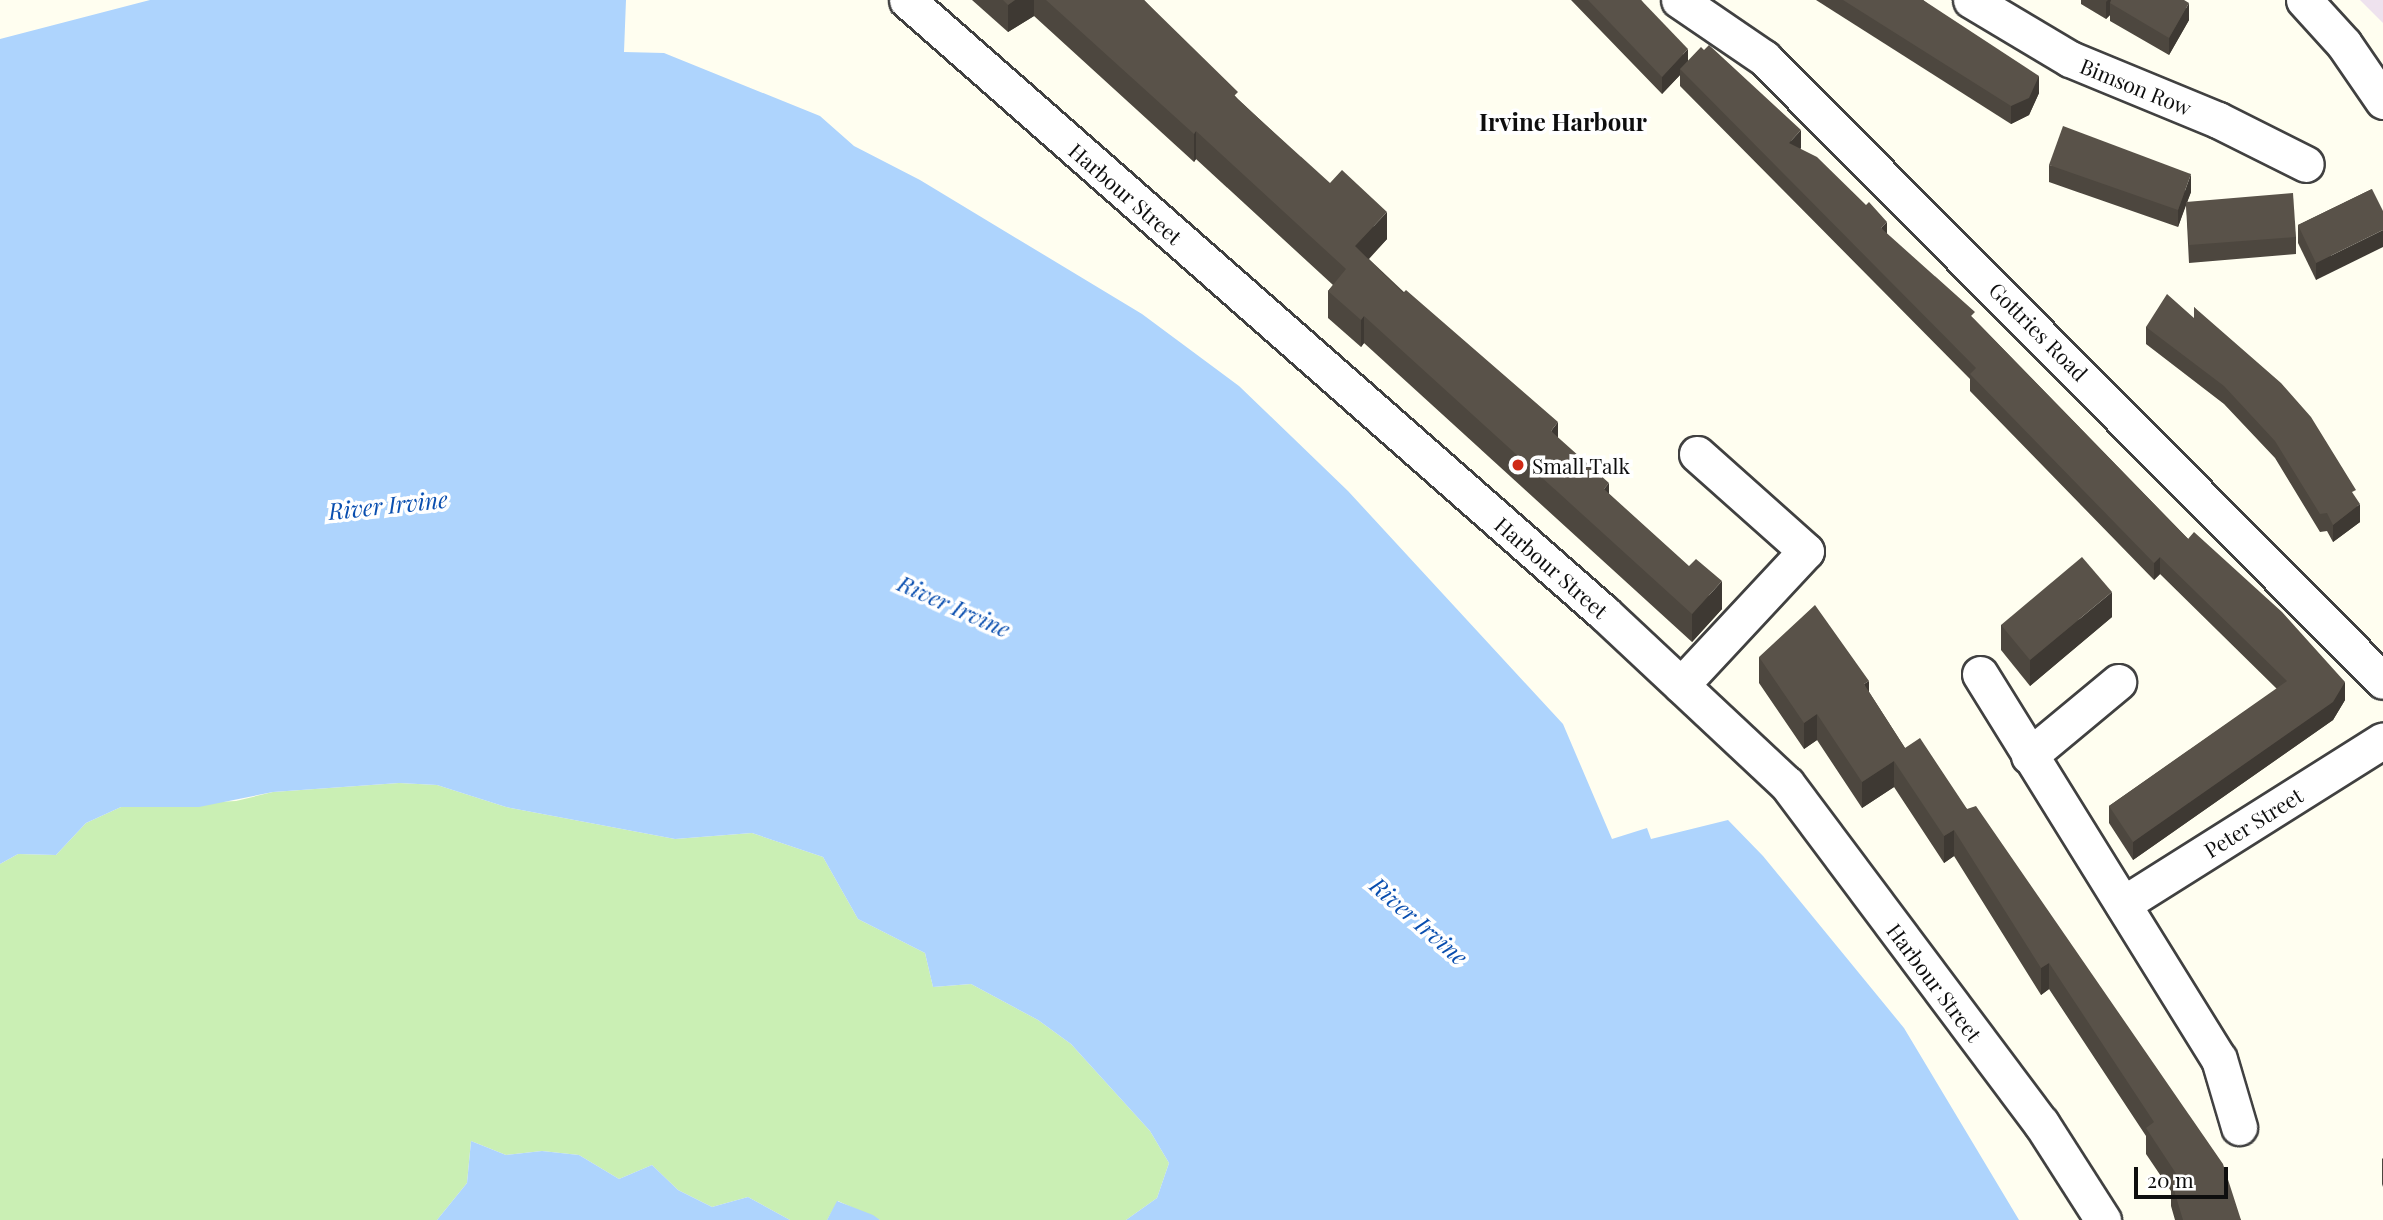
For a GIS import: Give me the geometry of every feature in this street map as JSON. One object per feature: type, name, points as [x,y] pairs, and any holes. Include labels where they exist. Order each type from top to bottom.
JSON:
[{"type":"street","name":"Harbour Street","points":[[907,0],[1681,685],[1787,784],[2041,1124],[2103,1220]]},
{"type":"street","name":"Gottries Road","points":[[1679,0],[1764,58],[2383,681]]},
{"type":"street","name":"Bimson Row","points":[[1971,0],[2070,59],[2218,120],[2306,164]]},
{"type":"street","points":[[2304,0],[2344,44],[2383,100]]},
{"type":"street","points":[[2344,44],[2383,68]]},
{"type":"street","points":[[1681,685],[1806,551],[1697,454]]},
{"type":"street","points":[[1980,674],[2219,1059],[2239,1127]]},
{"type":"street","points":[[2029,756],[2118,682]]},
{"type":"street","name":"Peter Street","points":[[2123,904],[2383,740]]},
{"type":"shaded area","points":[[2360,0],[2383,0],[2383,23]]},
{"type":"green space","points":[[399,783],[437,785],[506,807],[675,839],[752,833],[823,857],[858,919],[925,953],[933,987],[971,984],[1038,1020],[1071,1044],[1150,1131],[1169,1163],[1157,1198],[1126,1220],[880,1220],[838,1201],[827,1220],[790,1220],[748,1197],[712,1207],[678,1190],[652,1165],[619,1179],[579,1155],[542,1151],[506,1155],[471,1141],[467,1183],[437,1220],[0,1220],[0,864],[18,854],[56,855],[86,823],[121,807],[236,801],[273,792]]},
{"type":"water","name":"River Irvine","points":[[150,0],[626,0],[624,52],[664,53],[820,116],[854,146],[920,180],[1142,314],[1239,386],[1348,491],[1563,724],[1612,839],[1647,828],[1651,839],[1728,820],[1763,856],[1904,1028],[2019,1220],[1126,1220],[1157,1198],[1169,1163],[1150,1131],[1071,1044],[1038,1020],[971,984],[933,987],[925,953],[858,919],[823,857],[752,833],[675,839],[506,807],[437,785],[399,783],[273,792],[199,807],[121,807],[86,823],[56,855],[18,854],[0,864],[0,39]]},
{"type":"water","points":[[471,1141],[506,1155],[542,1151],[579,1155],[619,1179],[652,1165],[678,1190],[712,1207],[748,1197],[790,1220],[437,1220],[467,1183]]},
{"type":"water","points":[[837,1201],[873,1215],[880,1220],[827,1220]]},
{"type":"building","points":[[1046,0],[1144,0],[1238,92],[1234,96],[1330,183],[1342,170],[1387,212],[1355,246],[1403,293],[1406,290],[1558,422],[1551,431],[1609,483],[1604,489],[1689,566],[1696,559],[1722,581],[1692,614],[1364,316],[1361,320],[1328,291],[1346,269],[1196,131],[1194,134]]},
{"type":"building","points":[[1588,0],[1641,0],[1688,49],[1662,77]]},
{"type":"building","points":[[1843,0],[1923,0],[2039,76],[2029,98],[2011,106]]},
{"type":"building","points":[[2111,0],[2184,0],[2189,3],[2169,38],[2110,3]]},
{"type":"building","points":[[1709,45],[1801,130],[1789,143],[1817,157],[1866,205],[1869,202],[1887,222],[1881,228],[1975,312],[1971,316],[2188,539],[2194,532],[2282,612],[2345,682],[2333,702],[2133,842],[2109,806],[2287,681],[2160,557],[2154,563],[1970,374],[1976,368],[1680,69],[1701,47],[1704,50]]},
{"type":"building","points":[[2063,126],[2191,174],[2178,210],[2049,165]]},
{"type":"building","points":[[2372,189],[2383,211],[2383,230],[2316,263],[2298,225]]},
{"type":"building","points":[[2293,193],[2296,237],[2189,245],[2186,202]]},
{"type":"building","points":[[2167,294],[2194,318],[2194,307],[2281,383],[2311,417],[2356,490],[2352,492],[2360,504],[2333,525],[2327,513],[2320,514],[2275,441],[2224,386],[2146,327]]},
{"type":"building","points":[[2082,557],[2112,592],[2030,660],[2001,625]]},
{"type":"building","points":[[1815,605],[1869,681],[1864,684],[1905,748],[1920,738],[1967,809],[1976,806],[2223,1164],[2241,1220],[2183,1220],[2171,1180],[2179,1178],[2146,1128],[2154,1122],[2049,963],[2041,968],[1954,830],[1944,836],[1894,761],[1862,782],[1817,714],[1804,723],[1759,657]]},
{"type":"place","name":"Small Talk","points":[[1518,465]]},
{"type":"district","name":"Irvine Harbour","points":[[1563,122]]}]
